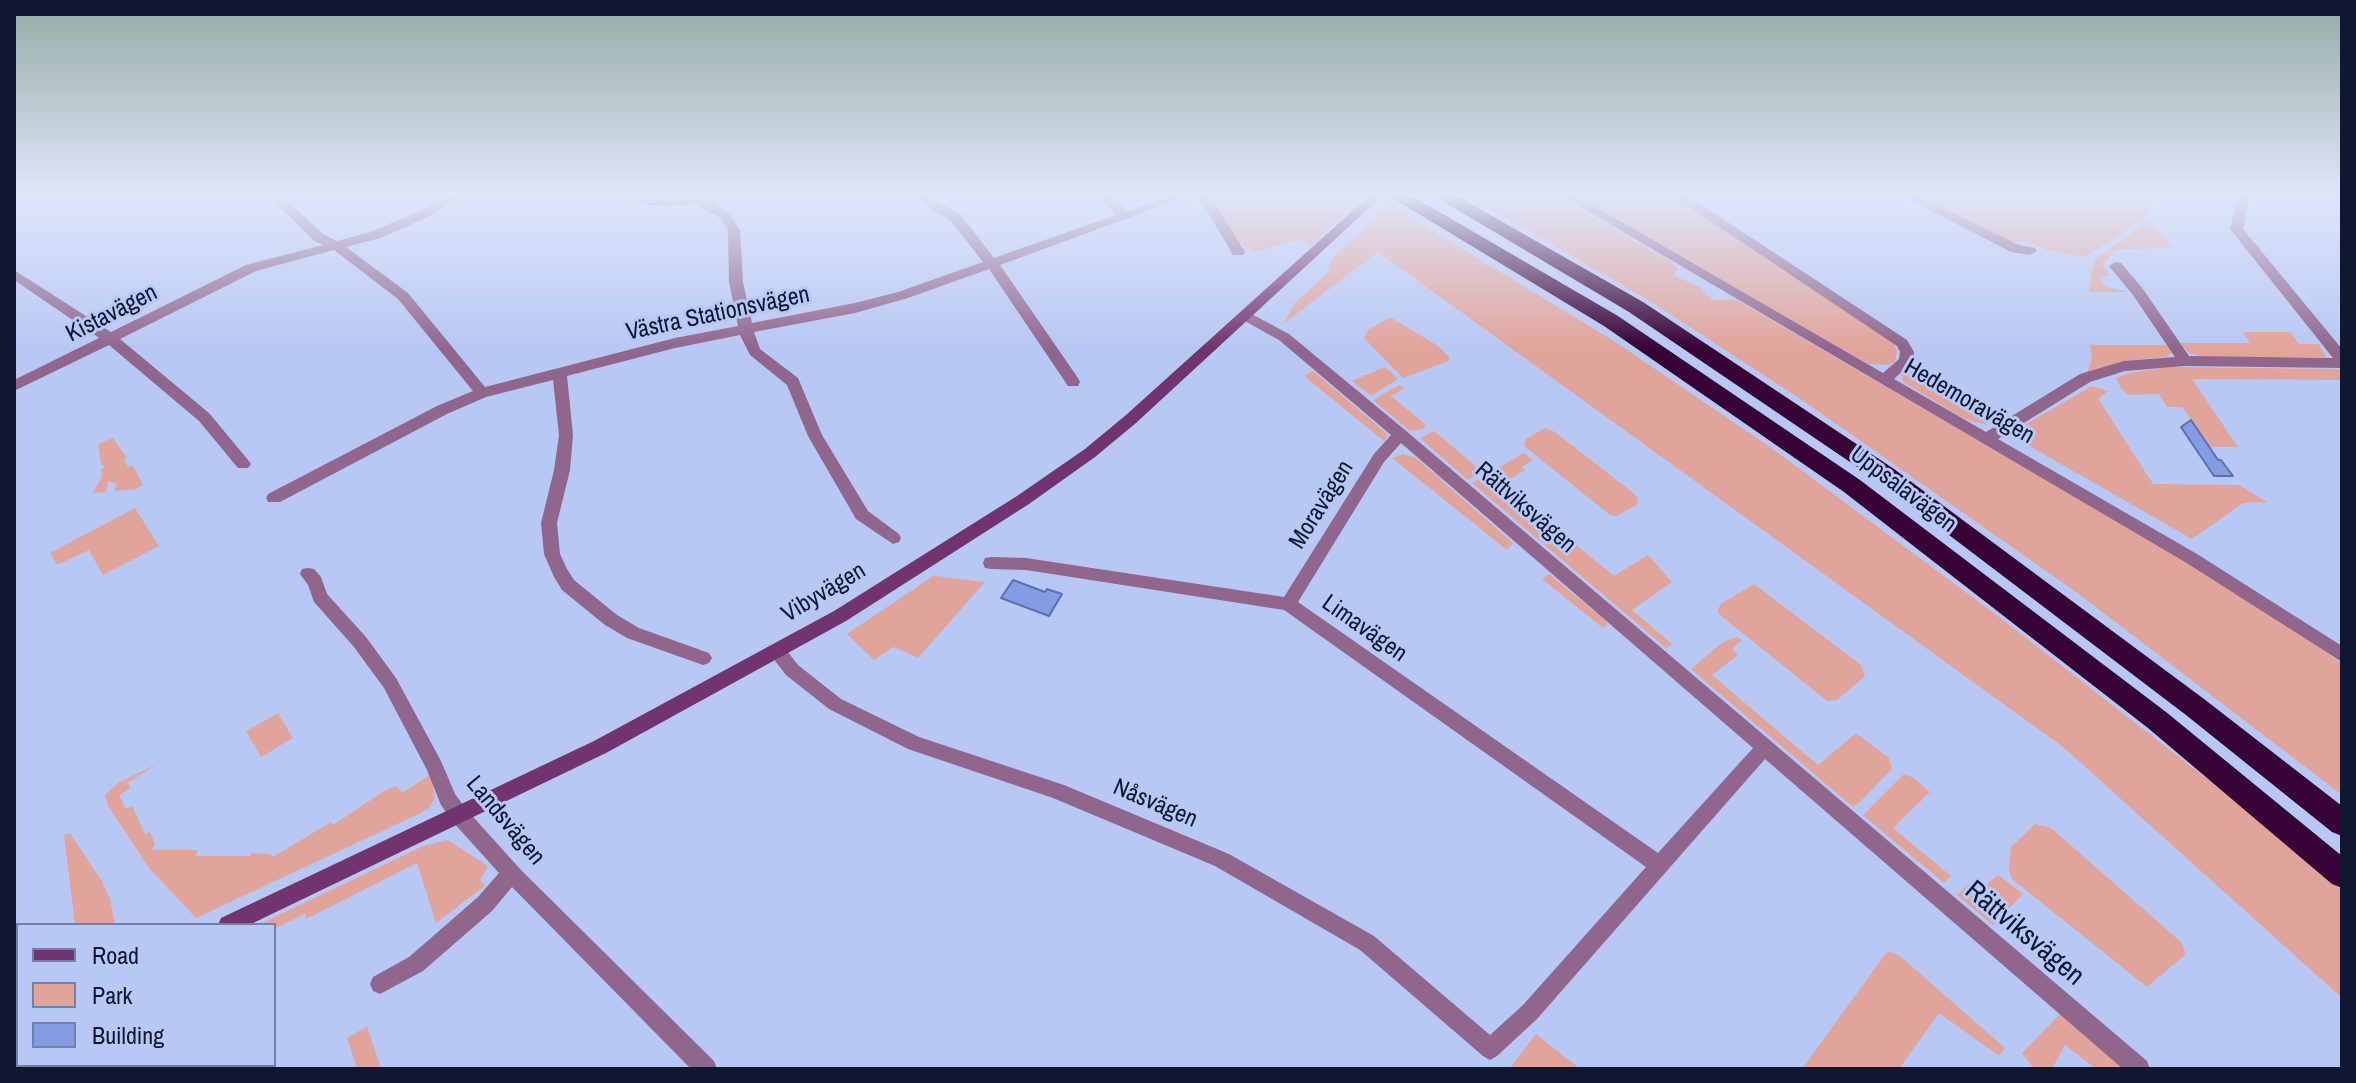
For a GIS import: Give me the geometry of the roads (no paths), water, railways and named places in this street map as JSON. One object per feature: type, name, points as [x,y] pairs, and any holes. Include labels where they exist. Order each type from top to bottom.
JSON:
[{"type":"highway","name":"Uppsalavägen","points":[[1484,247],[1611,321],[1852,486],[2157,720],[2342,874]]},
{"type":"highway","name":"Uppsalavägen","points":[[1531,247],[1636,307],[1886,475],[2195,707],[2342,823]]},
{"type":"street","name":"Kistavägen","points":[[14,386],[251,268],[335,247]]},
{"type":"street","points":[[338,247],[403,296],[482,393]]},
{"type":"street","points":[[735,247],[736,282],[755,352],[793,382],[815,436],[862,515],[893,538]]},
{"type":"street","points":[[978,247],[1073,382]]},
{"type":"street","name":"Västra Stationsvägen","points":[[274,498],[430,416],[482,393],[746,328],[855,308],[1040,247]]},
{"type":"street","points":[[1235,247],[1238,252]]},
{"type":"street","name":"Vibyvägen","points":[[232,923],[600,747],[778,652],[1023,500],[1090,453],[1321,247]]},
{"type":"street","name":"Hedemoravägen","points":[[1656,247],[2191,558],[2342,655]]},
{"type":"street","points":[[1756,247],[1902,343],[1907,352],[1906,361],[1885,379]]},
{"type":"street","points":[[2011,247],[2030,251]]},
{"type":"street","points":[[2250,247],[2342,361]]},
{"type":"street","points":[[2116,266],[2138,292],[2185,361]]},
{"type":"street","points":[[14,274],[111,339],[204,417],[243,464]]},
{"type":"street","name":"Rättviksvägen","points":[[1246,316],[1284,337],[1400,434],[2139,1069]]},
{"type":"street","points":[[1987,438],[2098,373],[2124,366],[2185,361],[2342,361]]},
{"type":"street","points":[[559,373],[566,435],[562,470],[549,523],[552,554],[560,572],[568,585],[611,620],[633,633],[703,658]]},
{"type":"street","name":"Moravägen","points":[[1288,604],[1379,458],[1400,434]]},
{"type":"street","name":"Limavägen","points":[[991,563],[1026,564],[1288,604],[1659,865]]},
{"type":"street","name":"Landsvägen","points":[[308,574],[315,582],[320,597],[360,642],[390,683],[459,815],[512,873],[706,1069]]},
{"type":"street","name":"Nåsvägen","points":[[778,652],[792,670],[835,704],[914,743],[1057,791],[1222,860],[1367,943],[1490,1049],[1530,1012],[1659,865]]},
{"type":"street","points":[[1659,865],[1764,748]]},
{"type":"street","points":[[380,984],[416,964],[485,904],[512,873]]}]
